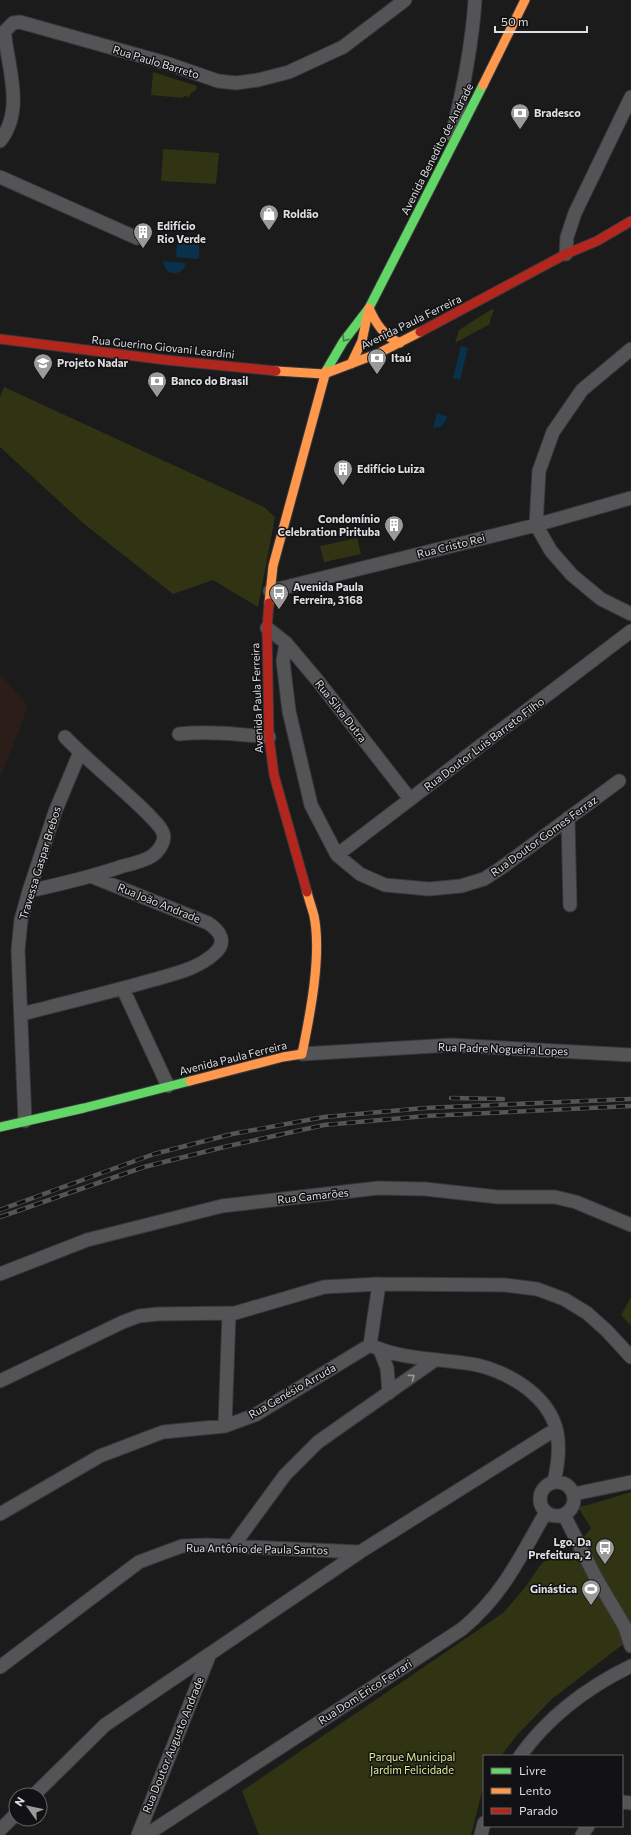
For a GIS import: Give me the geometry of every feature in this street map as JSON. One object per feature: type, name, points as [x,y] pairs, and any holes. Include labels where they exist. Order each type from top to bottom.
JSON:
[{"type":"main road","name":"Avenida Benedito de Andrade","points":[[324,374],[343,342],[369,308],[525,0]]},
{"type":"main road","name":"Avenida Paula Ferreira","points":[[0,1127],[84,1108],[283,1057],[302,1054],[312,1004],[316,949],[314,917],[274,776],[269,737],[266,628],[273,566],[324,374],[400,343],[566,254],[597,241],[631,221]]},
{"type":"main road","name":"Avenida Benedito de Andrade","points":[[351,364],[362,341],[369,308]]},
{"type":"main road","points":[[369,308],[374,321],[384,334],[400,343]]},
{"type":"main road","name":"Rua Guerino Giovani Leardini","points":[[0,340],[166,360],[303,374],[324,374]]},
{"type":"street","name":"Rua Paulo Barreto","points":[[0,141],[7,132],[13,114],[14,95],[5,36],[5,31],[13,24],[20,22],[166,63],[218,81],[236,83],[258,80],[289,72],[343,47],[405,0]]},
{"type":"street","points":[[447,156],[462,97],[473,26],[475,0]]},
{"type":"street","points":[[566,254],[567,237],[575,213],[631,97]]},
{"type":"street","points":[[0,177],[137,238]]},
{"type":"street","points":[[631,349],[582,390],[553,432],[539,471],[536,525],[551,551],[572,575],[601,599],[631,614]]},
{"type":"street","name":"Rua Cristo Rei","points":[[270,591],[536,525],[631,498]]},
{"type":"street","name":"Rua Silva Dutra","points":[[266,628],[286,643],[318,681],[410,799]]},
{"type":"street","name":"Rua Doutor Luis Barreto Filho","points":[[337,855],[631,631]]},
{"type":"street","name":"Rua Doutor Gomes Ferraz","points":[[286,643],[284,661],[289,711],[311,805],[337,855],[360,874],[385,885],[429,890],[461,886],[484,879],[618,781]]},
{"type":"street","points":[[179,734],[224,732],[269,737]]},
{"type":"street","name":"Rua João Andrade","points":[[65,738],[125,791],[163,832],[164,840],[159,849],[152,856],[93,877]]},
{"type":"street","name":"Travessa Gaspar Brebos","points":[[25,1121],[22,1014],[18,950],[21,920],[55,812],[80,752]]},
{"type":"street","points":[[568,818],[570,905]]},
{"type":"street","points":[[29,891],[93,877]]},
{"type":"street","name":"Rua João Andrade","points":[[93,877],[208,923],[217,929],[222,939],[220,948],[216,953],[189,969],[123,989]]},
{"type":"street","points":[[22,1014],[123,989],[168,1086]]},
{"type":"street","name":"Rua Padre Nogueira Lopes","points":[[302,1054],[450,1046],[631,1055]]},
{"type":"street","name":"Rua Camarões","points":[[0,1274],[87,1240],[222,1206],[378,1188],[425,1189],[498,1197],[555,1197],[576,1202],[631,1225]]},
{"type":"street","points":[[379,1284],[375,1347],[387,1368],[389,1393]]},
{"type":"street","points":[[0,1381],[122,1322],[140,1316],[158,1314],[235,1313],[324,1287],[379,1284],[498,1285],[537,1290],[564,1299],[587,1313],[607,1331],[631,1357]]},
{"type":"street","points":[[225,1426],[229,1313]]},
{"type":"street","points":[[375,1347],[404,1356],[477,1365],[506,1373],[530,1390],[543,1402],[551,1413],[556,1429],[559,1447],[559,1460],[554,1482]]},
{"type":"street","name":"Rua Genésio Arruda","points":[[0,1514],[100,1456],[163,1432],[225,1426],[255,1415],[375,1347]]},
{"type":"street","points":[[233,1546],[285,1475],[318,1442],[435,1360]]},
{"type":"street","points":[[42,1787],[105,1725],[209,1656],[360,1552],[556,1429]]},
{"type":"street","points":[[554,1482],[560,1482],[568,1486],[574,1494],[573,1504],[564,1515],[557,1516],[546,1512],[542,1508],[540,1497],[545,1488],[554,1482]]},
{"type":"street","points":[[574,1494],[631,1482]]},
{"type":"street","name":"Rua Dom Erico Ferrari","points":[[146,1835],[462,1629],[479,1615],[494,1599],[507,1580],[546,1512]]},
{"type":"street","points":[[564,1515],[596,1578],[625,1627],[631,1646]]},
{"type":"street","name":"Rua Antônio de Paula Santos","points":[[0,1667],[139,1562],[182,1546],[233,1546],[360,1552]]},
{"type":"street","name":"Rua Doutor Augusto Andrade","points":[[138,1835],[209,1656]]},
{"type":"street","points":[[521,1755],[534,1737],[579,1696],[631,1666]]},
{"type":"street","points":[[0,1830],[8,1822]]},
{"type":"shaded area","points":[[0,674],[28,706],[0,778]]},
{"type":"green space","points":[[153,72],[197,86],[196,90],[191,93],[189,97],[184,96],[183,98],[151,95]]},
{"type":"green space","points":[[163,149],[219,153],[216,184],[161,181]]},
{"type":"green space","points":[[492,309],[494,310],[490,324],[455,343],[459,330]]},
{"type":"green space","points":[[4,387],[264,507],[275,517],[258,607],[213,580],[173,594],[83,523],[0,447],[0,397]]},
{"type":"green space","points":[[357,538],[361,554],[324,562],[320,546]]},
{"type":"green space","points":[[631,1297],[631,1326],[621,1315]]},
{"type":"green space","name":"Parque Municipal Jardim Felicidade","points":[[631,1492],[631,1640],[618,1648],[552,1699],[518,1734],[502,1755],[483,1755],[483,1788],[471,1835],[259,1835],[242,1791],[503,1613],[546,1560],[559,1556],[568,1556],[591,1528],[578,1507]]},
{"type":"water","points":[[177,244],[199,245],[199,259],[176,257]]},
{"type":"water","points":[[163,261],[186,263],[181,271],[174,273],[167,271]]},
{"type":"water","points":[[461,346],[468,348],[460,380],[453,378]]},
{"type":"water","points":[[437,413],[448,417],[441,427],[433,428]]},
{"type":"railway","points":[[451,1098],[503,1099]]},
{"type":"railway","points":[[0,1210],[154,1154],[232,1134],[324,1117],[425,1108],[631,1099]]},
{"type":"railway","points":[[0,1217],[144,1167],[224,1147],[324,1125],[426,1116],[631,1106]]},
{"type":"traffic: fast","points":[[326,371],[343,342],[369,308],[483,85]]},
{"type":"traffic: fast","points":[[0,1127],[84,1108],[190,1081]]},
{"type":"traffic: slow","points":[[483,85],[525,0]]},
{"type":"traffic: slow","points":[[369,308],[381,329],[389,337],[400,343]]},
{"type":"traffic: slow","points":[[351,364],[362,341],[368,312]]},
{"type":"traffic: slow","points":[[276,371],[324,374],[379,353],[420,332]]},
{"type":"traffic: slow","points":[[269,603],[273,566],[326,371]]},
{"type":"traffic: slow","points":[[190,1081],[283,1057],[302,1054],[314,985],[317,949],[314,916],[307,892]]},
{"type":"traffic: jam","points":[[420,332],[566,254],[597,241],[631,221]]},
{"type":"traffic: jam","points":[[0,339],[166,360],[276,371]]},
{"type":"traffic: jam","points":[[269,603],[267,628],[269,737],[274,775],[307,892]]},
{"type":"place","name":"Bradesco","points":[[520,130]]},
{"type":"place","name":"Roldão","points":[[269,231]]},
{"type":"place","name":"Edifício Rio Verde","points":[[143,249]]},
{"type":"place","name":"Itaú","points":[[377,375]]},
{"type":"place","name":"Projeto Nadar","points":[[43,380]]},
{"type":"place","name":"Banco do Brasil","points":[[157,398]]},
{"type":"place","name":"Edifício Luiza","points":[[343,486]]},
{"type":"place","name":"Condomínio Celebration Pirituba","points":[[394,542]]},
{"type":"place","name":"Avenida Paula Ferreira, 3168","points":[[279,610]]},
{"type":"place","name":"Lgo. Da Prefeitura, 2","points":[[605,1565]]},
{"type":"place","name":"Ginástica","points":[[591,1606]]}]
